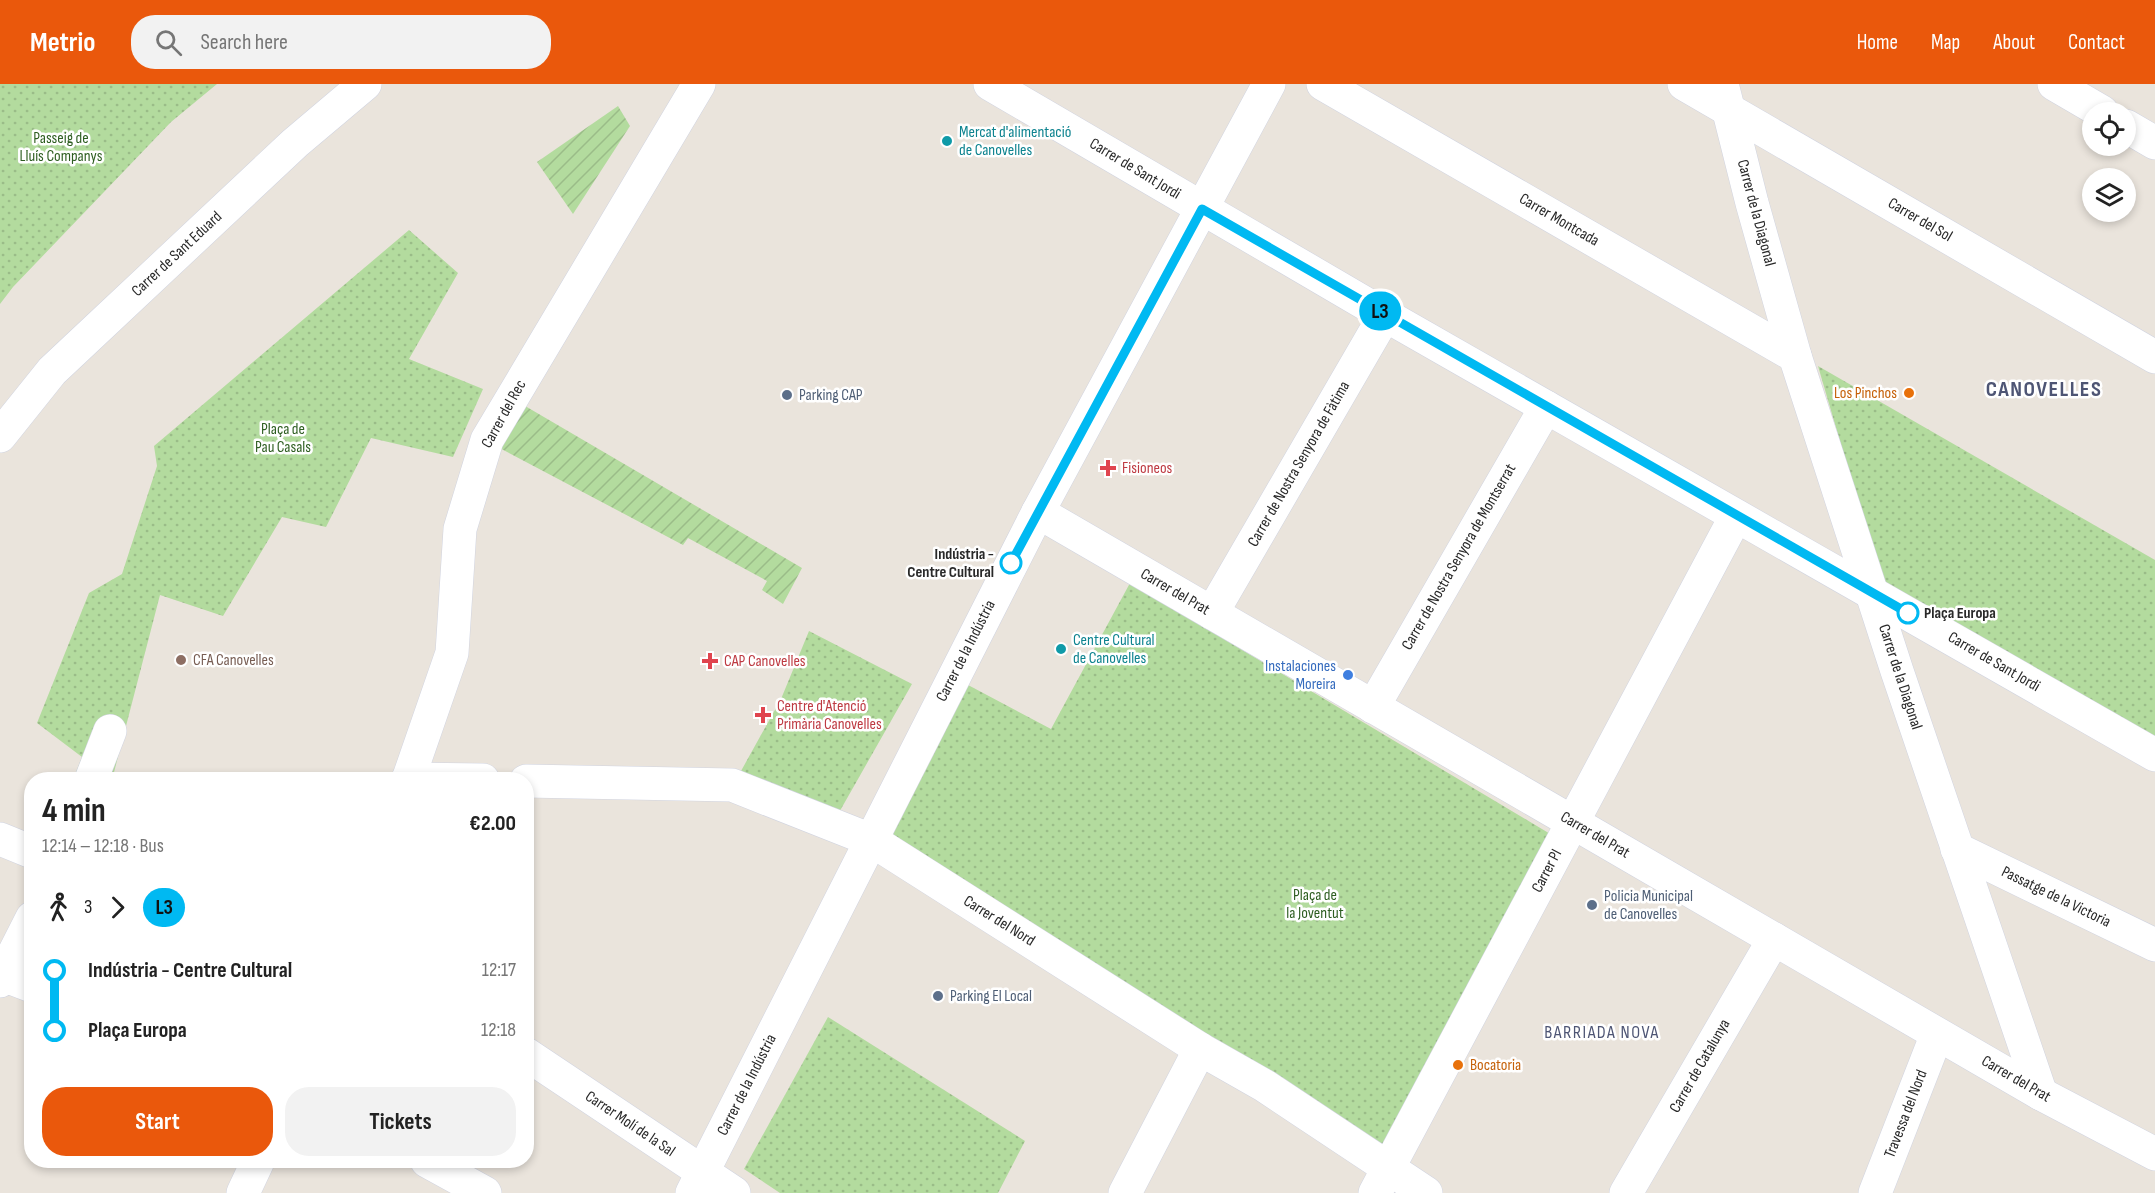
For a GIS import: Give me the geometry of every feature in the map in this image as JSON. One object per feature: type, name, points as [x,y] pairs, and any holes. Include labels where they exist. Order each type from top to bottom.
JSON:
[{"type":"street","name":"Carrer de Sant Eduard","points":[[0,436],[52,371],[295,142],[365,84]]},
{"type":"street","name":"Carrer del Rec","points":[[410,772],[452,653],[460,529],[487,440],[699,84]]},
{"type":"street","name":"Carrer de Sant Jordi","points":[[990,84],[1385,315],[2155,755]]},
{"type":"street","name":"Carrer de la Indústria","points":[[697,1183],[1038,512],[1269,84]]},
{"type":"street","name":"Carrer Montcada","points":[[1323,84],[1795,356]]},
{"type":"street","name":"Carrer del Sol","points":[[1684,84],[1726,97],[2155,357]]},
{"type":"street","points":[[2054,84],[2085,102]]},
{"type":"street","name":"Carrer de la Diagonal","points":[[1726,97],[1752,203],[1795,356],[1873,593],[1896,671],[2041,1094]]},
{"type":"street","points":[[2136,132],[2155,143]]},
{"type":"street","name":"Carrer de Nostra Senyora de Fàtima","points":[[1212,613],[1385,315]]},
{"type":"street","name":"Carrer de Nostra Senyora de Montserrat","points":[[1373,707],[1546,407]]},
{"type":"street","name":"Carrer del Prat","points":[[1038,512],[2041,1094],[2155,1154]]},
{"type":"street","name":"Carrer PI","points":[[1381,1181],[1736,516]]},
{"type":"street","points":[[94,772],[110,731]]},
{"type":"street","name":"Carrer del Nord","points":[[534,781],[732,785],[871,840],[1200,1049],[1265,1086],[1381,1181],[1426,1193]]},
{"type":"street","points":[[0,839],[24,849]]},
{"type":"street","name":"Passatge de la Victoria","points":[[1957,849],[2155,945]]},
{"type":"street","name":"Carrer de Catalunya","points":[[1626,1193],[1774,939]]},
{"type":"street","points":[[12,980],[24,943]]},
{"type":"street","name":"Travessa del Nord","points":[[1875,1193],[1937,1034]]},
{"type":"street","points":[[1125,1193],[1200,1049]]},
{"type":"street","name":"Carrer Molí de la Sal","points":[[534,1060],[697,1183],[734,1193]]},
{"type":"street","points":[[243,1193],[255,1168]]},
{"type":"street","points":[[440,1168],[485,1193]]},
{"type":"green space","name":"Passeig de Lluís Companys","points":[[0,84],[217,84],[171,122],[13,287],[0,304]]},
{"type":"green space","points":[[618,106],[630,126],[573,214],[537,162]]},
{"type":"green space","name":"Plaça de Pau Casals","points":[[409,230],[458,273],[409,359],[483,389],[453,457],[371,438],[326,527],[282,517],[223,616],[160,595],[114,772],[76,772],[82,757],[37,723],[89,593],[122,574],[157,466],[154,446]]},
{"type":"green space","name":"Plaça Europa","points":[[1818,366],[2155,560],[2155,742],[1881,582]]},
{"type":"green space","points":[[520,403],[802,568],[783,604],[762,590],[767,581],[688,538],[683,545],[494,445]]},
{"type":"green space","name":"Plaça de la Joventut","points":[[1130,583],[1557,838],[1380,1163],[871,840],[953,677],[1051,729]]},
{"type":"green space","points":[[809,631],[912,684],[837,816],[736,780],[781,699]]},
{"type":"green space","points":[[828,1017],[1025,1141],[998,1193],[780,1193],[744,1169]]},
{"type":"bus line","name":"L3","points":[[1011,563],[1202,209],[1908,613]]},
{"type":"place","name":"Mercat d'alimentació de Canovelles","points":[[947,141]]},
{"type":"place","name":"Los Pinchos","points":[[1909,393]]},
{"type":"place","name":"Parking CAP","points":[[787,395]]},
{"type":"place","name":"Fisioneos","points":[[1108,468]]},
{"type":"place","name":"Indústria - Centre Cultural","points":[[1011,563]]},
{"type":"place","name":"Plaça Europa","points":[[1908,613]]},
{"type":"place","name":"Centre Cultural de Canovelles","points":[[1061,649]]},
{"type":"place","name":"CFA Canovelles","points":[[181,660]]},
{"type":"place","name":"CAP Canovelles","points":[[710,661]]},
{"type":"place","name":"Instalaciones Moreira","points":[[1348,675]]},
{"type":"place","name":"Centre d'Atenció Primària Canovelles","points":[[763,715]]},
{"type":"place","name":"Policia Municipal de Canovelles","points":[[1592,905]]},
{"type":"place","name":"Parking El Local","points":[[938,996]]},
{"type":"place","name":"Bocatoria","points":[[1458,1065]]},
{"type":"district","name":"CANOVELLES","points":[[2044,389]]},
{"type":"district","name":"BARRIADA NOVA","points":[[1602,1032]]}]
